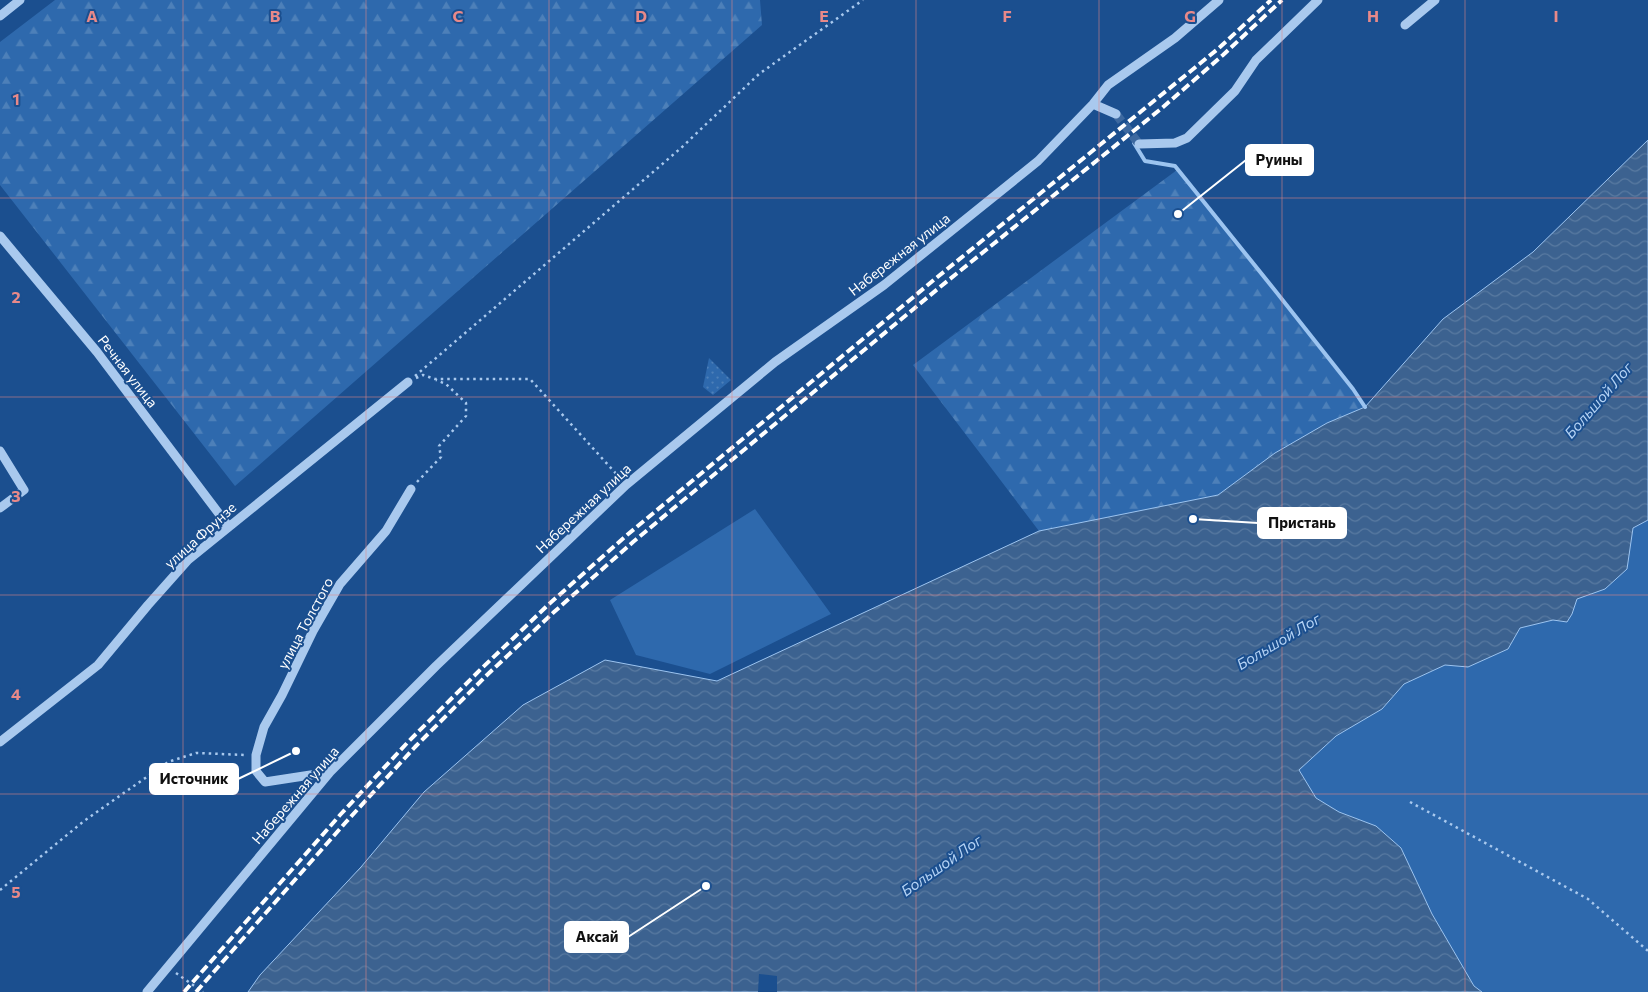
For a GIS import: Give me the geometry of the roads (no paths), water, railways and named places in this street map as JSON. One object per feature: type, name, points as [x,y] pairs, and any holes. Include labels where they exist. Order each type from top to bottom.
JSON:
[{"type":"street","points":[[0,16],[20,0]]},
{"type":"street","name":"Набережная улица","points":[[147,992],[330,772],[436,666],[626,485],[775,362],[884,285],[1031,168],[1093,104],[1108,85],[1174,38],[1219,0]]},
{"type":"street","points":[[1139,144],[1175,143],[1187,138],[1235,91],[1256,60],[1318,0]]},
{"type":"street","points":[[1405,25],[1435,0]]},
{"type":"street","points":[[1093,104],[1116,114]]},
{"type":"street","name":"Речная улица","points":[[0,236],[97,352],[229,526]]},
{"type":"street","name":"улица Фрунзе","points":[[0,742],[98,665],[188,560],[408,382]]},
{"type":"street","points":[[0,451],[24,490],[0,508]]},
{"type":"street","name":"улица Толстого","points":[[330,772],[265,782],[256,771],[256,755],[264,727],[282,696],[313,631],[340,584],[386,531],[411,489]]},
{"type":"water","name":"Большой Лог","points":[[1648,140],[1648,520],[1633,528],[1627,569],[1605,589],[1577,599],[1567,622],[1553,620],[1520,628],[1508,649],[1468,667],[1445,665],[1404,684],[1382,709],[1336,736],[1299,770],[1316,798],[1339,812],[1376,826],[1401,848],[1432,914],[1474,986],[1482,992],[248,992],[260,975],[361,867],[424,792],[523,705],[605,660],[717,681],[1039,531],[1218,495],[1275,453],[1327,423],[1365,407],[1443,319],[1533,252]]},
{"type":"waterway","points":[[1134,143],[1145,161],[1175,166],[1353,389],[1365,407]]},
{"type":"tunnel","points":[[1116,114],[1139,144]]},
{"type":"railway","points":[[184,992],[340,815],[408,742],[548,605],[627,535],[935,279],[1219,48],[1271,0]]},
{"type":"railway","points":[[196,992],[415,747],[554,612],[633,542],[940,287],[1162,108],[1282,0]]},
{"type":"place","name":"Руины","points":[[1178,214]]},
{"type":"place","name":"Пристань","points":[[1193,519]]},
{"type":"place","name":"Источник","points":[[296,751]]},
{"type":"place","name":"Аксай","points":[[706,886]]}]
